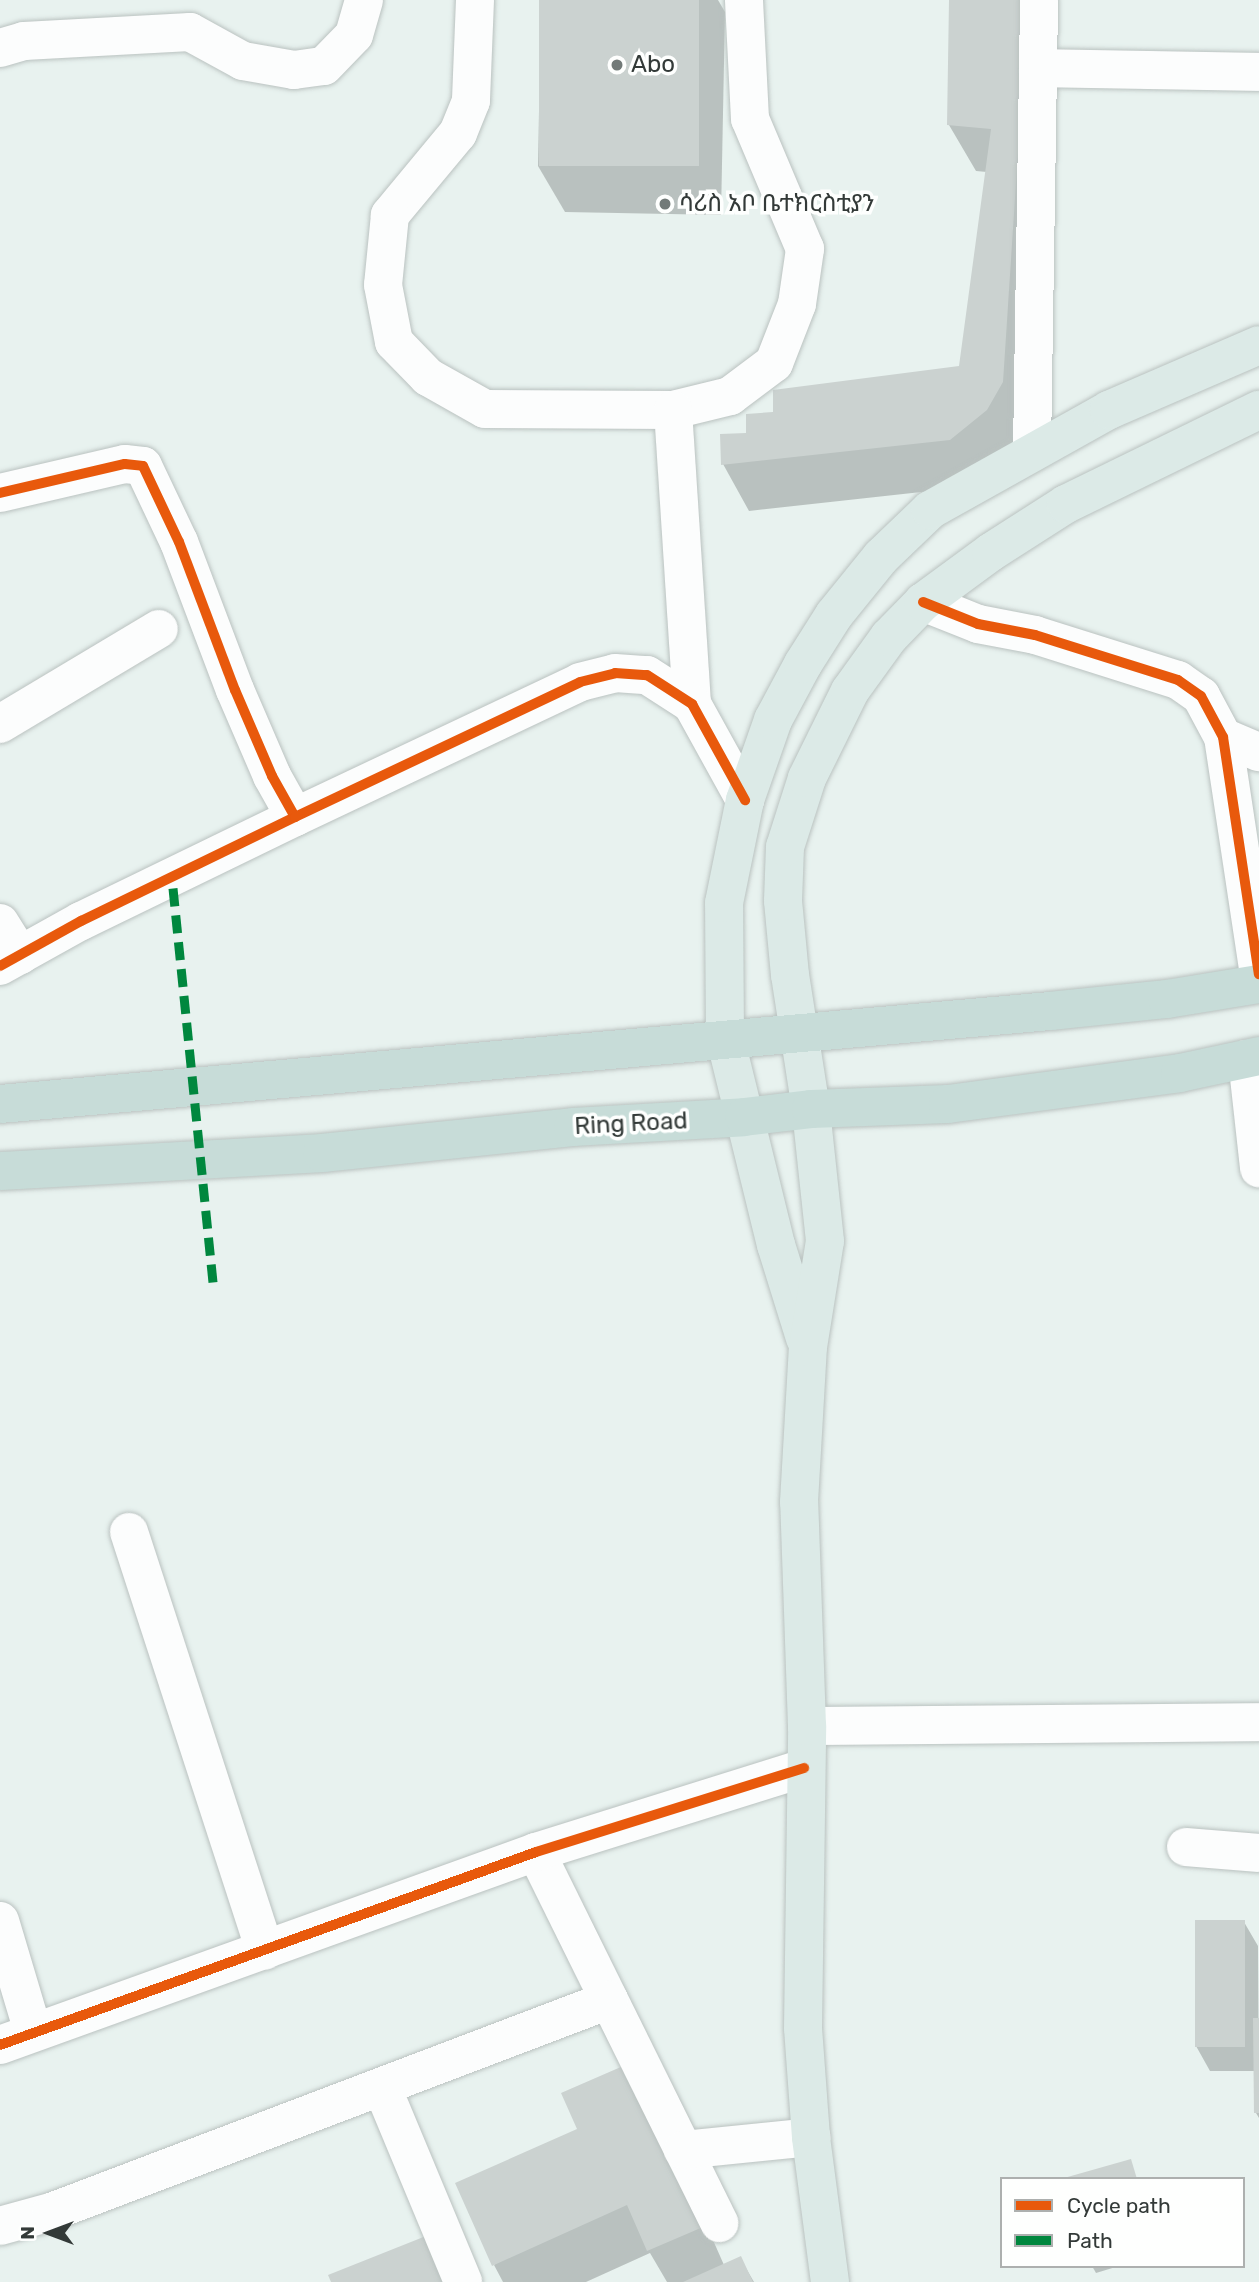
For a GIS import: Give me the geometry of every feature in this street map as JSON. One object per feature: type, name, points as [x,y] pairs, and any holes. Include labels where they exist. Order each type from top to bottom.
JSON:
[{"type":"highway","points":[[0,1104],[1050,1011],[1259,984]]},
{"type":"highway","name":"Ring Road","points":[[0,1171],[322,1153],[573,1127],[744,1117],[811,1109],[948,1104],[1141,1079],[1253,1057]]},
{"type":"main road","points":[[808,1347],[776,1245],[725,1038],[724,902],[745,800],[773,720],[803,664],[834,615],[881,557],[930,510],[1032,450],[1109,410],[1259,345]]},
{"type":"main road","points":[[830,2282],[811,2137],[803,2028],[804,1768],[807,1726],[799,1502],[808,1347],[825,1241],[811,1109],[797,1032],[783,901],[785,846],[807,778],[850,691],[889,637],[923,602],[990,552],[1066,504],[1259,410]]},
{"type":"street","points":[[0,48],[36,40],[190,32],[243,61],[294,70],[324,66],[354,35],[364,0]]},
{"type":"street","points":[[475,0],[471,101],[458,133],[390,215],[383,285],[394,342],[428,377],[485,409],[673,410],[730,396],[774,363],[797,304],[805,249],[750,119],[744,0]]},
{"type":"street","points":[[1032,450],[1039,0]]},
{"type":"street","points":[[1038,68],[1259,72]]},
{"type":"street","points":[[673,410],[692,704],[745,800]]},
{"type":"street","points":[[0,493],[125,464],[143,466],[179,542],[272,776],[295,817]]},
{"type":"street","points":[[923,602],[978,624],[1035,635],[1178,680],[1201,696],[1223,737],[1259,974]]},
{"type":"street","points":[[0,724],[159,629]]},
{"type":"street","points":[[0,923],[10,961],[81,921],[580,682],[615,673],[647,675],[692,704]]},
{"type":"street","points":[[1223,737],[1259,752]]},
{"type":"street","points":[[1253,1057],[1259,1168]]},
{"type":"street","points":[[129,1532],[265,1950]]},
{"type":"street","points":[[807,1726],[1259,1722]]},
{"type":"street","points":[[0,1921],[16,2038],[536,1852],[804,1768]]},
{"type":"street","points":[[1186,1847],[1259,1853]]},
{"type":"street","points":[[536,1852],[719,2223]]},
{"type":"street","points":[[0,2226],[51,2212],[609,2000]]},
{"type":"street","points":[[382,2087],[463,2282]]},
{"type":"street","points":[[683,2150],[811,2137]]},
{"type":"building","points":[[539,0],[699,0],[699,166],[539,166]]},
{"type":"building","points":[[949,0],[1028,0],[1003,382],[987,410],[950,440],[721,465],[720,434],[746,433],[746,414],[773,412],[773,390],[959,366],[991,129],[947,125]]},
{"type":"building","points":[[1195,1920],[1245,1920],[1245,2047],[1195,2047]]},
{"type":"building","points":[[1253,2018],[1259,2018],[1259,2113],[1254,2113]]},
{"type":"building","points":[[630,2063],[703,2227],[647,2251],[627,2205],[492,2266],[455,2183],[577,2129],[561,2093]]},
{"type":"building","points":[[1131,2159],[1136,2177],[1068,2177]]},
{"type":"building","points":[[431,2234],[450,2282],[331,2282],[328,2275]]},
{"type":"building","points":[[741,2256],[753,2282],[683,2282]]},
{"type":"marked path","points":[[173,888],[214,1289]]},
{"type":"cycle path","points":[[0,493],[125,464],[143,466],[179,542],[235,690],[272,776],[295,817]]},
{"type":"cycle path","points":[[923,602],[978,624],[1035,635],[1178,680],[1201,696],[1223,737],[1259,974]]},
{"type":"cycle path","points":[[0,966],[81,921],[295,817],[580,682],[615,673],[647,675],[692,704],[745,800]]},
{"type":"cycle path","points":[[0,2045],[536,1852],[804,1768]]},
{"type":"place","name":"Abo","points":[[617,65]]},
{"type":"place","name":"ሳሪስ አቦ ቤተክርስቲያን","points":[[665,204]]}]
